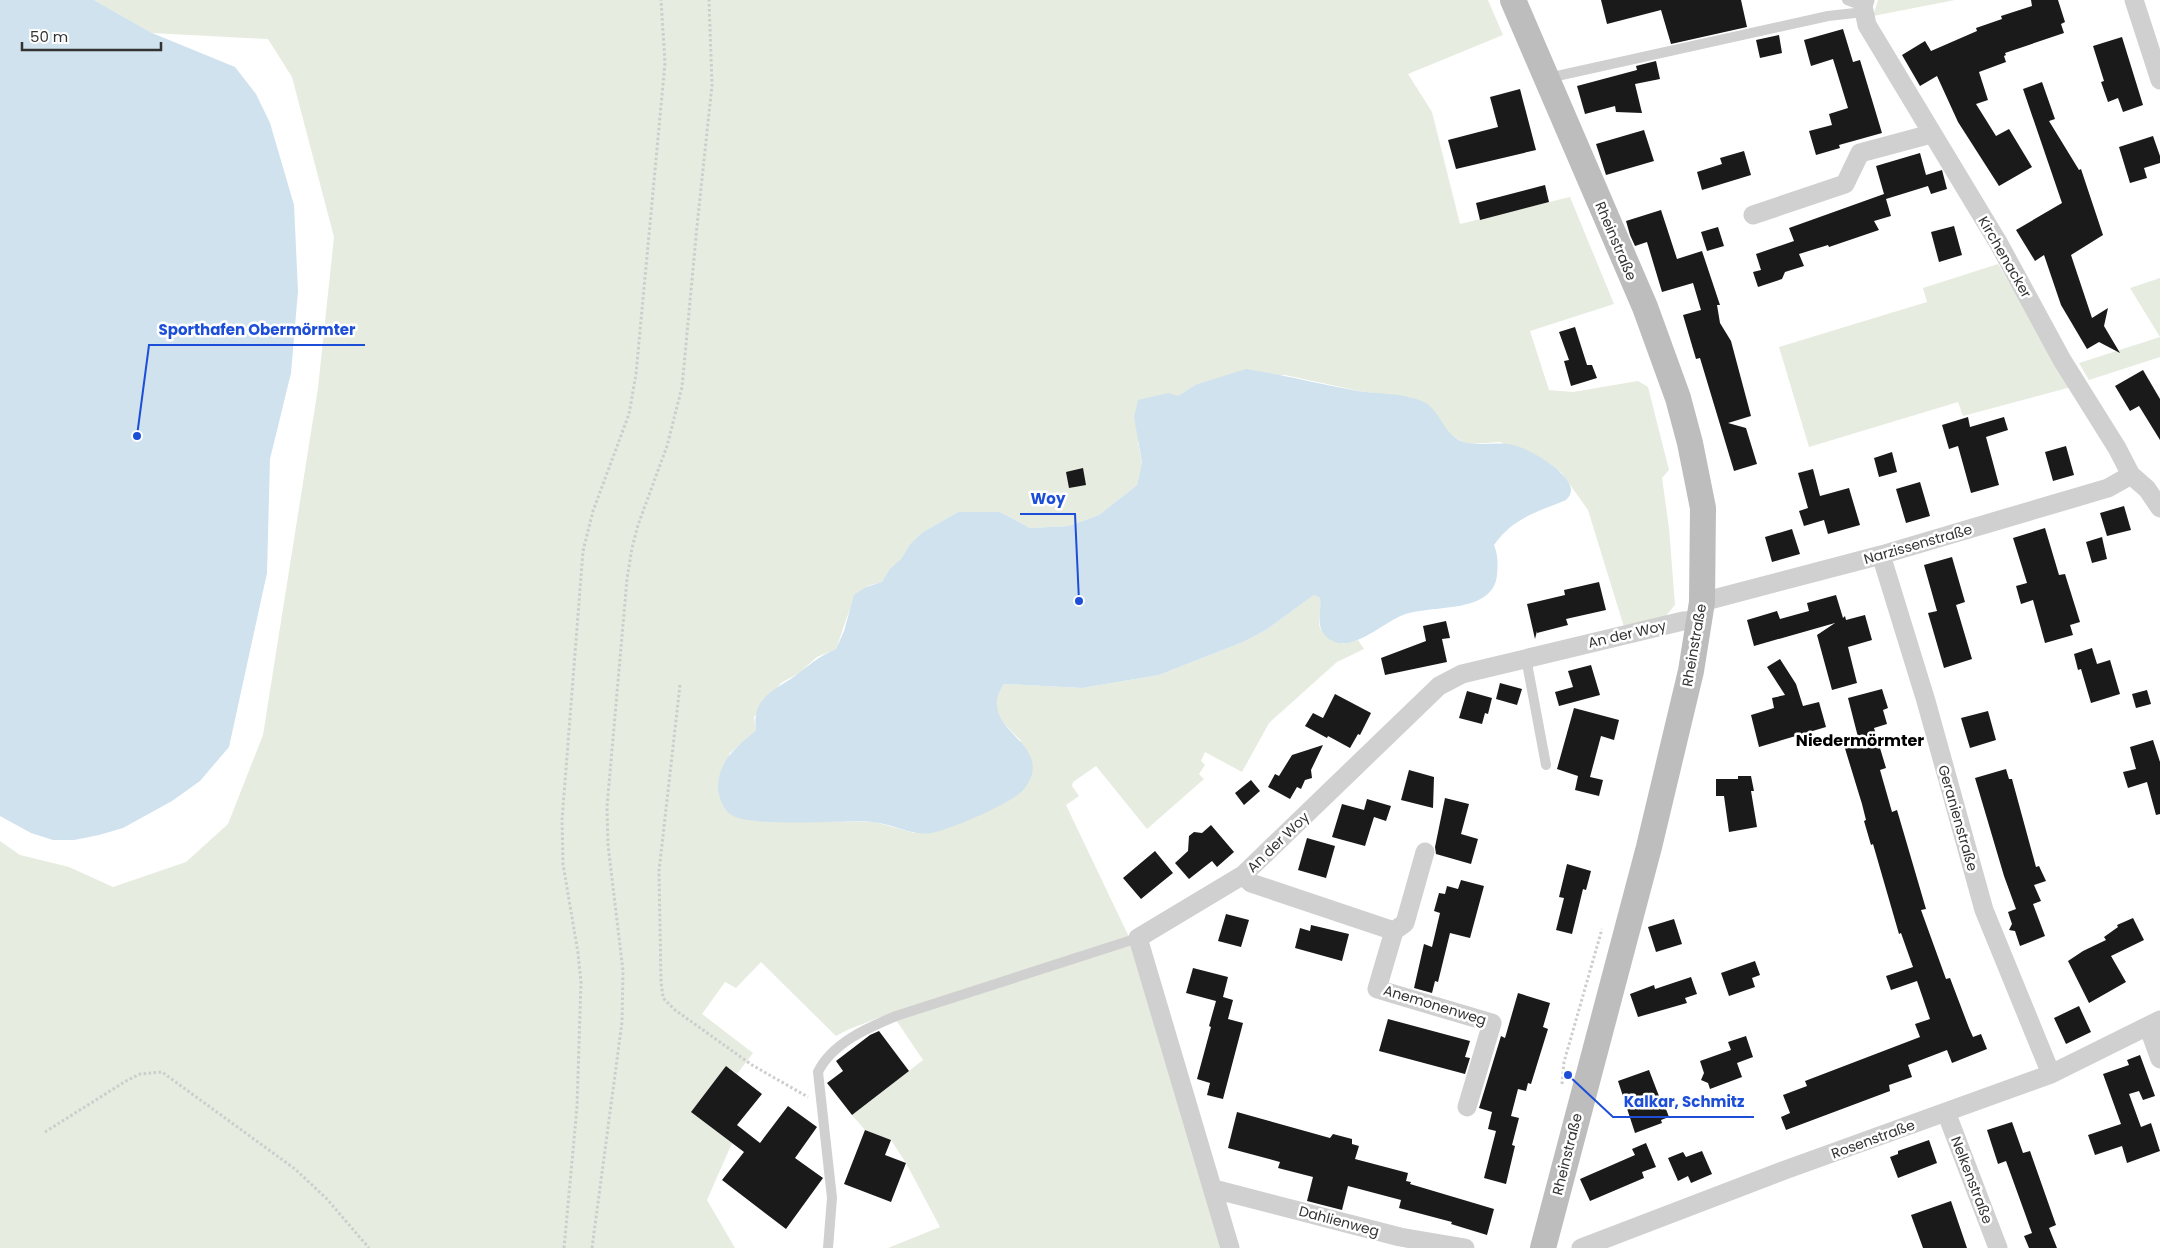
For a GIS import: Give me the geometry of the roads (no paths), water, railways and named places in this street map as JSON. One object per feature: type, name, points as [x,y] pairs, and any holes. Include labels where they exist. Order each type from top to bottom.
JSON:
[{"type":"main road","name":"Rheinstraße","points":[[1513,0],[1645,307],[1678,398],[1690,443],[1703,508],[1701,611],[1691,671],[1649,847],[1543,1248]]},
{"type":"street","points":[[2134,0],[2160,80]]},
{"type":"street","name":"Kirchenacker","points":[[1860,4],[1867,25],[1998,244],[2062,360],[2117,448],[2131,475],[2147,489],[2160,508]]},
{"type":"street","points":[[1753,215],[1845,184],[1860,153],[1931,134]]},
{"type":"street","name":"Narzissenstraße","points":[[1701,611],[2108,488],[2131,475]]},
{"type":"street","name":"Geranienstraße","points":[[1881,556],[1926,701],[1984,910],[2051,1074]]},
{"type":"street","name":"An der Woy","points":[[1138,938],[1243,875],[1439,686],[1462,674],[1683,621],[1701,611]]},
{"type":"street","name":"Anemonenweg","points":[[1425,852],[1405,923],[1394,931],[1377,989],[1492,1022],[1467,1107]]},
{"type":"street","points":[[1243,875],[1251,884],[1394,931]]},
{"type":"street","points":[[1138,938],[1230,1248]]},
{"type":"street","points":[[2154,1023],[2160,1059]]},
{"type":"street","name":"Rosenstraße","points":[[1581,1248],[1785,1170],[2051,1074],[2154,1023]]},
{"type":"street","name":"Nelkenstraße","points":[[1946,1112],[1998,1248]]},
{"type":"street","name":"Dahlienweg","points":[[1214,1189],[1400,1237],[1465,1248]]},
{"type":"lane","points":[[1547,78],[1828,16],[1860,4]]},
{"type":"lane","points":[[1526,658],[1546,765]]},
{"type":"lane","points":[[828,1248],[832,1198],[818,1072],[824,1060],[836,1049],[875,1025],[1138,938]]},
{"type":"water","points":[[0,0],[94,0],[152,33],[235,67],[256,94],[270,123],[294,205],[298,291],[291,373],[270,459],[267,573],[229,747],[200,781],[172,801],[123,828],[74,840],[53,840],[31,833],[0,816]]},
{"type":"water","points":[[1246,369],[1358,391],[1406,396],[1422,401],[1434,410],[1446,428],[1457,439],[1470,443],[1513,445],[1548,462],[1569,483],[1570,494],[1566,500],[1535,512],[1517,522],[1501,536],[1494,545],[1498,567],[1493,588],[1485,597],[1473,602],[1403,615],[1368,635],[1350,643],[1341,643],[1333,641],[1323,633],[1320,623],[1320,598],[1314,595],[1266,630],[1243,642],[1159,675],[1082,688],[1004,684],[997,700],[999,714],[1032,759],[1032,773],[1024,789],[1018,795],[983,814],[956,825],[936,832],[920,833],[873,822],[757,821],[741,819],[727,812],[721,802],[718,790],[719,777],[730,754],[756,730],[756,718],[762,701],[775,689],[817,659],[836,649],[844,631],[854,595],[866,587],[882,582],[890,569],[901,559],[910,544],[923,532],[958,512],[1000,512],[1030,528],[1069,526],[1099,515],[1137,485],[1142,463],[1134,417],[1138,400],[1168,393],[1178,396],[1195,385]]},
{"type":"place","name":"Sporthafen Obermörmter","points":[[137,436]]},
{"type":"place","name":"Woy","points":[[1079,601]]},
{"type":"place","name":"Kalkar, Schmitz","points":[[1568,1075]]},
{"type":"district","name":"Niedermörmter","points":[[1860,740]]}]
